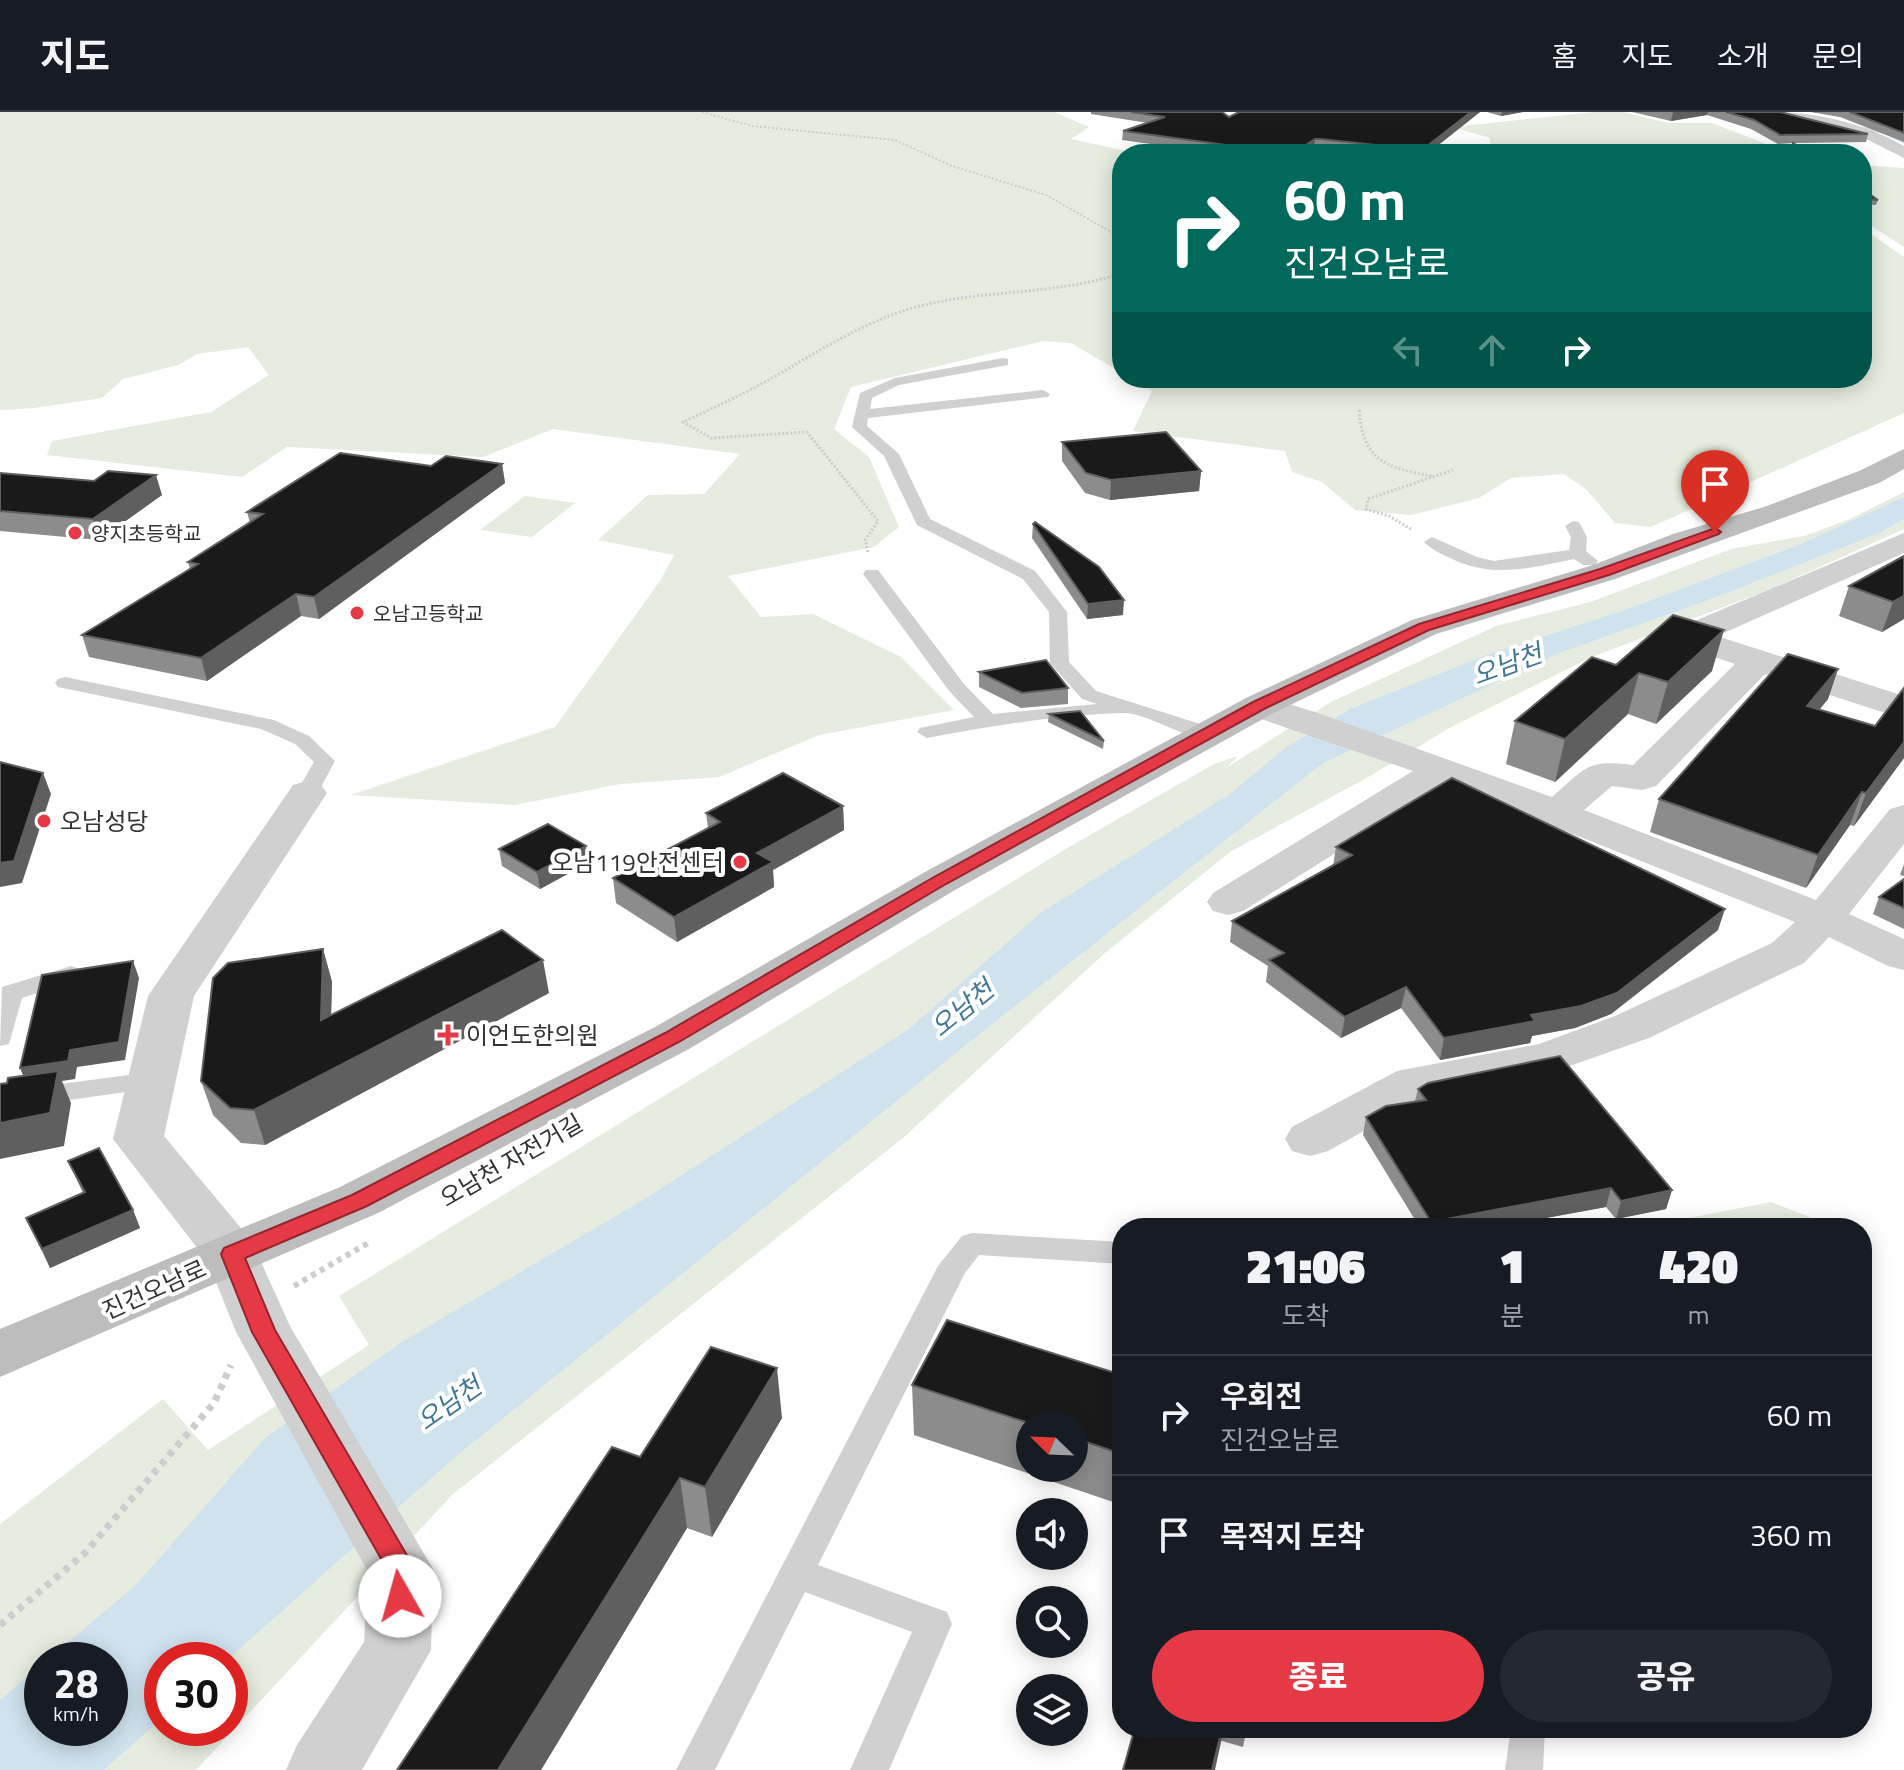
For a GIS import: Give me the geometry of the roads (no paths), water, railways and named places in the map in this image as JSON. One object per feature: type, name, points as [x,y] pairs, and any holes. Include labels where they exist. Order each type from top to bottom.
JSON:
[{"type":"main road","name":"진건오남로","points":[[0,1354],[359,1200],[672,1038],[940,881],[1209,733],[1277,711],[1424,627],[1591,563],[1684,541],[1789,508],[1869,477],[1904,457]]},
{"type":"street","points":[[1778,112],[1870,134],[1904,153]]},
{"type":"street","points":[[1852,120],[1878,119]]},
{"type":"street","points":[[1904,542],[1697,632],[1699,641],[1904,708]]},
{"type":"street","points":[[1557,813],[1603,773],[1642,778],[1759,660]]},
{"type":"street","points":[[1277,711],[1443,769],[1825,917],[1904,956]]},
{"type":"street","points":[[1228,902],[1443,769]]},
{"type":"street","points":[[307,793],[171,996],[138,1139],[232,1254],[259,1321],[401,1569],[397,1650],[322,1770]]},
{"type":"street","points":[[1310,1139],[1414,1082],[1547,1058],[1632,1027],[1788,953],[1825,917],[1904,817]]},
{"type":"lane","points":[[1003,362],[895,382],[865,396],[859,427],[891,454],[923,522],[1029,575],[1058,612],[1060,663],[1089,695],[1209,733]]},
{"type":"lane","points":[[862,414],[1043,394]]},
{"type":"lane","points":[[1432,542],[1487,566],[1591,563],[1573,526]]},
{"type":"lane","points":[[872,574],[957,688],[989,721]]},
{"type":"lane","points":[[65,683],[267,724],[302,740],[325,761],[307,793]]},
{"type":"lane","points":[[927,732],[989,721],[1129,708]]},
{"type":"lane","points":[[0,1038],[11,993],[74,973]]},
{"type":"lane","points":[[0,1101],[151,1081]]},
{"type":"lane","points":[[695,1770],[953,1266],[972,1244],[1112,1252]]},
{"type":"lane","points":[[796,1573],[934,1624],[869,1770]]},
{"type":"lane","points":[[1524,1770],[1527,1738]]},
{"type":"water","name":"오남천","points":[[1904,497],[1904,519],[1877,534],[1703,602],[1559,653],[1323,763],[977,1036],[455,1457],[247,1642],[144,1642],[144,1734],[104,1770],[0,1770],[0,1700],[24,1679],[24,1746],[128,1746],[128,1642],[68,1642],[136,1585],[265,1438],[402,1342],[643,1200],[909,1029],[1042,912],[1230,794],[1285,748],[1350,709],[1492,653],[1625,610],[1799,545]]},
{"type":"waterway","points":[[1848,125],[1886,133],[1904,143]]},
{"type":"place","name":"양지초등학교","points":[[75,533]]},
{"type":"place","name":"오남고등학교","points":[[357,613]]},
{"type":"place","name":"오남성당","points":[[44,821]]},
{"type":"place","name":"오남119안전센터","points":[[740,862]]},
{"type":"place","name":"이언도한의원","points":[[448,1035]]}]
